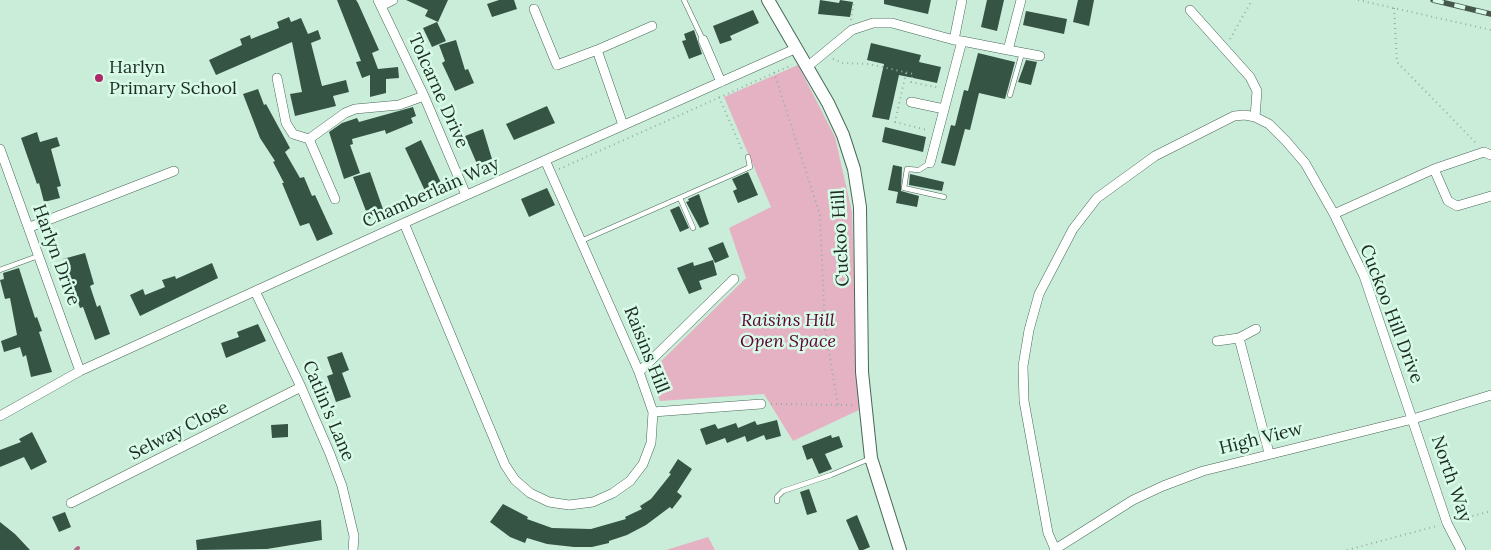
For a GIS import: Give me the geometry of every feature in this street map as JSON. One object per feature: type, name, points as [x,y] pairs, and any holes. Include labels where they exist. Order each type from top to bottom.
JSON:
[{"type":"main road","name":"Cuckoo Hill","points":[[768,0],[832,111],[843,135],[854,169],[860,207],[862,372],[871,458],[900,550]]},
{"type":"street","points":[[379,3],[393,0]]},
{"type":"street","points":[[930,163],[949,90],[958,40],[962,0]]},
{"type":"street","points":[[1008,50],[1021,0]]},
{"type":"street","name":"Tolcarne Drive","points":[[379,3],[424,96],[466,195]]},
{"type":"street","points":[[534,10],[557,65],[652,26]]},
{"type":"street","points":[[1054,550],[1048,533],[1024,401],[1024,357],[1029,330],[1042,287],[1073,229],[1097,198],[1155,156],[1234,116],[1245,115],[1255,117],[1257,91],[1250,77],[1190,10]]},
{"type":"street","points":[[806,64],[824,55],[853,30],[873,23],[892,23],[958,40],[1040,56]]},
{"type":"street","points":[[703,40],[717,84]]},
{"type":"street","name":"Chamberlain Way","points":[[0,416],[80,372],[254,291],[797,48]]},
{"type":"street","points":[[597,50],[623,125]]},
{"type":"street","points":[[277,78],[286,123],[293,134],[309,139],[335,199]]},
{"type":"street","points":[[309,139],[345,113],[355,109],[399,105],[424,96]]},
{"type":"street","points":[[911,102],[944,109]]},
{"type":"street","name":"Cuckoo Hill Drive","points":[[1255,117],[1268,124],[1305,163],[1334,214],[1364,276],[1413,419]]},
{"type":"street","name":"Harlyn Drive","points":[[0,149],[30,227],[80,372]]},
{"type":"street","points":[[1334,214],[1434,168],[1488,154]]},
{"type":"street","name":"Raisins Hill","points":[[404,223],[505,465],[515,480],[530,493],[549,502],[569,505],[593,502],[613,493],[630,481],[643,464],[651,443],[652,412],[649,395],[640,372],[545,160]]},
{"type":"street","points":[[1434,168],[1448,201],[1457,206],[1491,196]]},
{"type":"street","points":[[30,227],[174,171]]},
{"type":"street","points":[[640,372],[734,279]]},
{"type":"street","name":"Catlin's Lane","points":[[254,291],[301,387],[342,486],[354,536],[353,550]]},
{"type":"street","points":[[1217,341],[1239,338],[1256,329]]},
{"type":"street","points":[[1239,338],[1269,453]]},
{"type":"street","name":"Selway Close","points":[[71,503],[301,387]]},
{"type":"street","name":"High View","points":[[1054,550],[1099,520],[1163,486],[1203,471],[1269,453],[1413,419],[1491,396]]},
{"type":"street","points":[[652,412],[761,404]]},
{"type":"street","name":"North Way","points":[[1413,419],[1447,523],[1461,550]]},
{"type":"lane","points":[[684,0],[703,40]]},
{"type":"lane","points":[[1010,95],[1022,53]]},
{"type":"lane","points":[[581,241],[750,167],[748,157]]},
{"type":"lane","points":[[930,163],[919,170],[907,169],[904,188],[944,197]]},
{"type":"lane","points":[[680,198],[693,228]]},
{"type":"lane","points":[[0,270],[40,255]]},
{"type":"lane","points":[[778,501],[782,491],[831,475],[871,458]]},
{"type":"path","points":[[853,30],[851,20],[854,0]]},
{"type":"path","points":[[1225,48],[1252,0]]},
{"type":"path","points":[[1358,0],[1491,30]]},
{"type":"path","points":[[1394,8],[1396,62],[1488,154]]},
{"type":"path","points":[[824,55],[842,63],[869,64],[913,74],[911,82],[949,90]]},
{"type":"path","points":[[551,172],[774,72],[806,64]]},
{"type":"path","points":[[774,72],[820,215],[825,329],[838,405]]},
{"type":"path","points":[[717,84],[719,96],[743,152],[748,157]]},
{"type":"path","points":[[761,404],[861,406],[867,412]]},
{"type":"path","points":[[1347,550],[1491,511]]},
{"type":"green space","name":"Raisins Hill Open Space","points":[[798,65],[835,137],[852,212],[859,410],[793,441],[764,394],[660,401],[648,374],[746,278],[729,228],[771,207],[724,97]]},
{"type":"green space","points":[[708,537],[715,550],[666,550]]},
{"type":"building","points":[[337,0],[356,0],[358,3],[379,50],[372,53],[378,69],[398,67],[399,78],[386,79],[386,93],[370,97],[370,75],[362,78],[356,62],[361,61]]},
{"type":"building","points":[[406,0],[448,0],[438,22],[425,16],[428,10]]},
{"type":"building","points":[[499,0],[514,0],[517,9],[492,17],[487,4]]},
{"type":"building","points":[[820,0],[839,3],[840,0],[853,2],[850,17],[818,14]]},
{"type":"building","points":[[884,0],[931,0],[928,14],[884,4]]},
{"type":"building","points":[[987,0],[1004,0],[997,31],[981,27]]},
{"type":"building","points":[[1078,0],[1094,0],[1089,26],[1073,22]]},
{"type":"building","points":[[753,10],[759,23],[730,36],[732,40],[720,44],[713,26]]},
{"type":"building","points":[[1026,11],[1067,19],[1064,34],[1023,25]]},
{"type":"building","points":[[289,17],[291,22],[301,18],[308,34],[318,30],[321,39],[311,43],[322,86],[346,80],[349,92],[333,96],[336,106],[295,116],[290,94],[302,92],[292,42],[216,75],[209,60],[242,45],[240,39],[250,35],[251,39],[279,28],[277,22]]},
{"type":"building","points":[[437,22],[446,41],[432,47],[423,28]]},
{"type":"building","points":[[694,30],[702,54],[689,59],[682,41],[686,40],[684,34]]},
{"type":"building","points":[[456,40],[465,70],[468,69],[474,83],[455,91],[442,63],[445,61],[439,45]]},
{"type":"building","points":[[871,43],[921,55],[919,62],[941,67],[937,83],[899,75],[889,120],[872,117],[884,64],[867,60]]},
{"type":"building","points":[[978,53],[1015,62],[1005,99],[979,93],[970,130],[965,129],[955,166],[941,163],[951,125],[955,126],[964,90],[968,91]]},
{"type":"building","points":[[1026,60],[1037,62],[1031,85],[1018,82]]},
{"type":"building","points":[[258,89],[264,105],[266,104],[290,148],[285,152],[300,178],[304,177],[312,196],[315,195],[333,234],[317,241],[309,223],[300,226],[282,183],[284,183],[273,162],[275,161],[260,138],[243,94]]},
{"type":"building","points":[[547,106],[555,123],[514,140],[506,124]]},
{"type":"building","points":[[413,107],[416,116],[411,118],[413,123],[386,134],[385,130],[352,139],[353,144],[350,145],[360,173],[344,179],[329,132],[342,123],[357,118],[359,122]]},
{"type":"building","points":[[885,127],[926,137],[923,152],[882,142]]},
{"type":"building","points":[[483,129],[492,159],[477,164],[465,136]]},
{"type":"building","points":[[37,132],[40,142],[57,137],[60,146],[51,149],[61,186],[57,187],[60,198],[44,202],[39,183],[37,184],[21,138]]},
{"type":"building","points":[[421,140],[442,185],[426,193],[405,148]]},
{"type":"building","points":[[893,165],[902,167],[901,191],[919,196],[917,207],[896,203],[898,192],[888,190]]},
{"type":"building","points":[[370,172],[384,212],[369,219],[353,177]]},
{"type":"building","points":[[748,172],[758,195],[738,203],[733,191],[737,189],[732,179]]},
{"type":"building","points":[[910,174],[944,182],[942,191],[909,185]]},
{"type":"building","points":[[547,188],[555,205],[529,217],[521,199]]},
{"type":"building","points":[[699,194],[709,224],[700,228],[686,202],[689,201],[688,199]]},
{"type":"building","points":[[679,206],[689,228],[680,232],[670,210]]},
{"type":"building","points":[[723,242],[729,257],[715,263],[708,248]]},
{"type":"building","points":[[85,253],[94,284],[90,286],[97,307],[100,305],[110,334],[95,340],[83,307],[80,308],[63,259]]},
{"type":"building","points":[[713,260],[717,275],[699,281],[702,289],[689,294],[677,268],[693,262],[694,266]]},
{"type":"building","points":[[212,263],[218,278],[140,316],[130,295],[143,289],[145,295],[165,287],[162,280],[175,276],[176,279]]},
{"type":"building","points":[[19,268],[35,318],[37,317],[42,331],[39,332],[52,372],[31,377],[26,355],[23,357],[20,347],[4,352],[1,341],[17,335],[10,298],[5,299],[0,280],[4,279],[3,273]]},
{"type":"building","points":[[258,324],[266,341],[226,358],[221,343],[239,337],[237,332]]},
{"type":"building","points":[[342,352],[349,370],[342,373],[351,397],[336,402],[327,376],[333,374],[327,357]]},
{"type":"building","points":[[777,420],[781,436],[766,440],[764,435],[747,442],[745,436],[727,443],[725,438],[706,445],[700,429],[715,424],[718,429],[736,423],[738,428],[755,421],[757,425]]},
{"type":"building","points":[[288,424],[288,437],[272,438],[271,425]]},
{"type":"building","points":[[32,432],[47,462],[31,470],[24,457],[0,467],[0,450],[21,442],[19,439]]},
{"type":"building","points":[[831,435],[832,438],[839,436],[843,447],[825,454],[832,469],[819,474],[812,458],[807,460],[802,446]]},
{"type":"building","points":[[678,459],[692,469],[677,492],[682,496],[672,509],[670,507],[646,525],[627,535],[609,541],[609,543],[592,547],[574,547],[547,544],[527,538],[525,543],[510,537],[490,522],[503,504],[528,517],[527,519],[552,528],[591,529],[626,519],[625,517],[642,509],[640,506],[651,499],[671,474],[669,473]]},
{"type":"building","points":[[809,489],[817,512],[807,515],[800,492]]},
{"type":"building","points":[[65,512],[71,527],[59,532],[52,517]]},
{"type":"building","points":[[857,515],[870,547],[863,550],[859,550],[846,520]]},
{"type":"building","points":[[321,520],[322,540],[267,549],[197,550],[196,540]]},
{"type":"building","points":[[0,522],[15,534],[30,550],[0,550]]},
{"type":"railway","points":[[1433,0],[1491,14]]},
{"type":"place","name":"Harlyn Primary School","points":[[99,78]]}]
